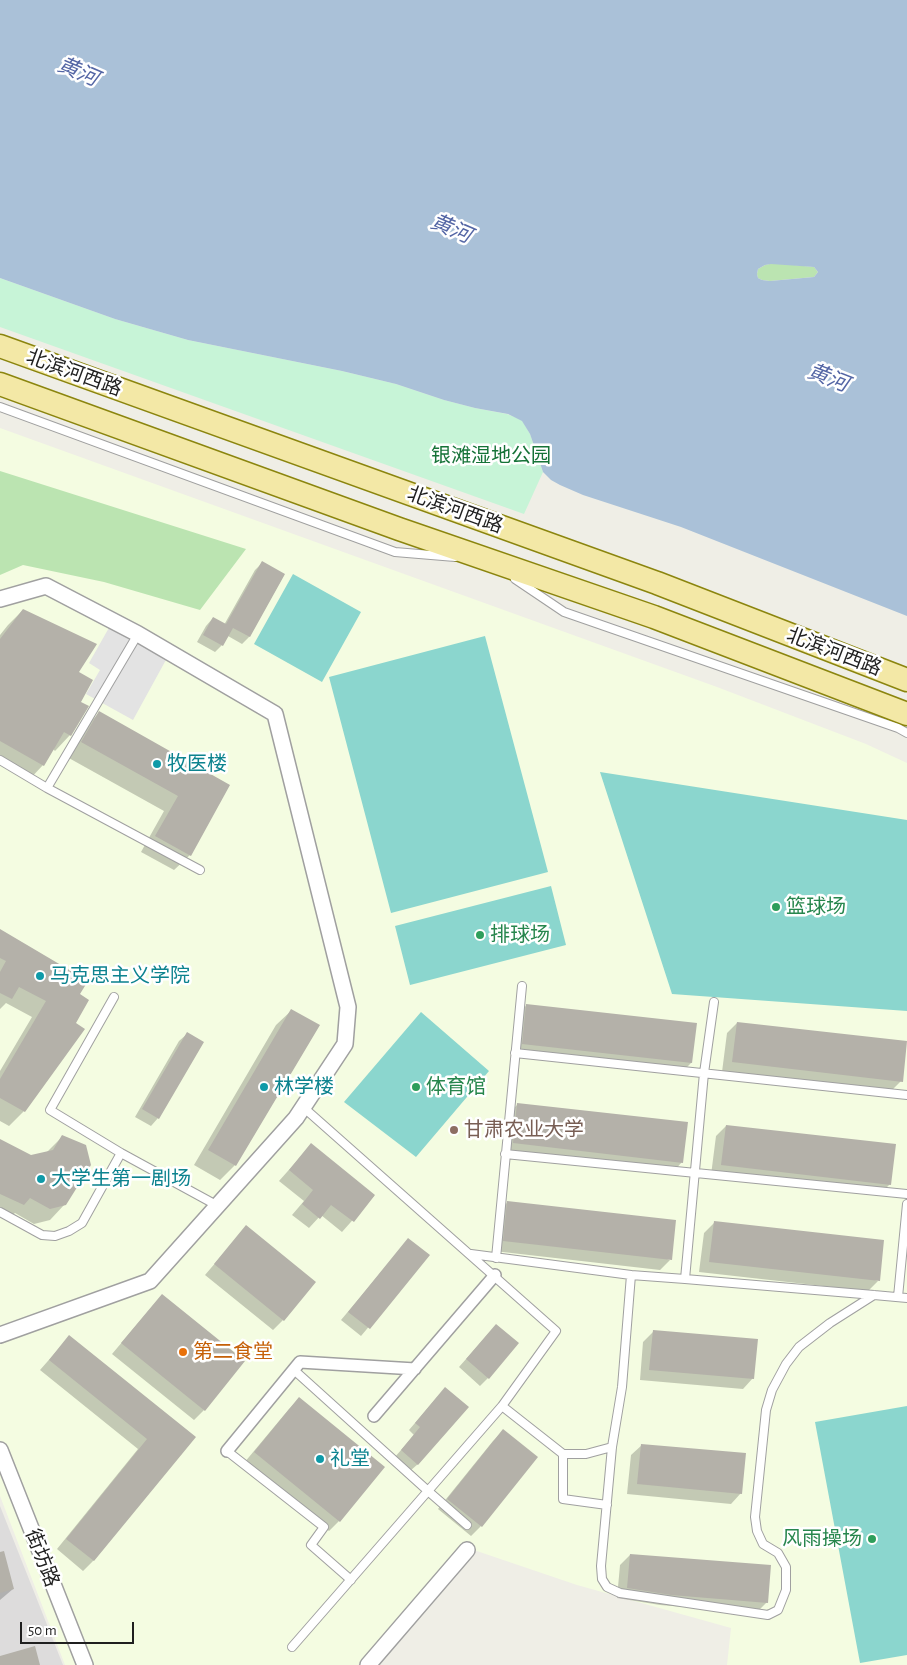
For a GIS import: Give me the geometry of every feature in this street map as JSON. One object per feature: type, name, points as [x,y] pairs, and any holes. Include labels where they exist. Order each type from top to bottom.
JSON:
[{"type":"main road","name":"北滨河西路","points":[[0,346],[657,583],[907,680]]},
{"type":"main road","name":"北滨河西路","points":[[0,384],[488,561],[654,617],[907,714]]},
{"type":"main road","points":[[488,561],[502,527]]},
{"type":"street","points":[[0,599],[46,586],[138,634],[275,714],[348,1007],[344,1044],[296,1118],[150,1282],[0,1335]]},
{"type":"street","points":[[374,1416],[495,1275]]},
{"type":"street","points":[[227,1451],[300,1362],[415,1369]]},
{"type":"street","name":"街坊路","points":[[0,1450],[85,1665]]},
{"type":"street","points":[[368,1665],[468,1550]]},
{"type":"lane","points":[[0,407],[395,552],[488,561],[564,612],[898,728],[907,733]]},
{"type":"lane","points":[[47,788],[138,634]]},
{"type":"lane","points":[[0,760],[47,788],[200,870]]},
{"type":"lane","points":[[496,1258],[522,986]]},
{"type":"lane","points":[[114,997],[50,1110],[121,1153],[218,1206]]},
{"type":"lane","points":[[685,1279],[704,1073],[714,1002]]},
{"type":"lane","points":[[515,1053],[907,1095]]},
{"type":"lane","points":[[292,1647],[502,1406],[556,1331],[303,1107]]},
{"type":"lane","points":[[0,1212],[42,1236],[55,1236],[69,1231],[82,1223],[121,1153]]},
{"type":"lane","points":[[506,1154],[907,1194]]},
{"type":"lane","points":[[898,1297],[907,1204]]},
{"type":"lane","points":[[471,1254],[632,1275],[907,1298]]},
{"type":"lane","points":[[632,1275],[622,1387],[612,1447],[601,1566],[602,1579],[607,1587],[620,1593],[768,1615],[778,1610],[786,1590],[786,1567],[778,1553],[763,1544],[757,1532],[755,1517],[766,1410],[772,1390],[786,1364],[799,1347],[830,1323],[874,1295]]},
{"type":"lane","points":[[294,1370],[467,1525]]},
{"type":"lane","points":[[502,1406],[563,1454],[586,1454],[612,1447]]},
{"type":"lane","points":[[227,1451],[324,1527],[311,1545],[351,1580]]},
{"type":"lane","points":[[563,1454],[563,1499],[607,1505]]},
{"type":"shaded area","name":"甘肃农业大学","points":[[0,428],[717,687],[866,744],[907,763],[907,1665],[727,1665],[731,1628],[577,1585],[462,1546],[358,1665],[65,1665],[0,1496]]},
{"type":"shaded area","points":[[293,574],[361,612],[322,682],[254,644]]},
{"type":"shaded area","points":[[110,626],[167,658],[133,720],[86,694],[100,670],[89,663]]},
{"type":"shaded area","points":[[485,636],[548,872],[391,913],[329,677]]},
{"type":"shaded area","name":"篮球场","points":[[600,772],[907,820],[907,1011],[672,994]]},
{"type":"shaded area","name":"排球场","points":[[551,886],[566,945],[410,985],[395,926]]},
{"type":"shaded area","name":"体育馆","points":[[421,1012],[489,1071],[416,1157],[344,1102]]},
{"type":"shaded area","name":"风雨操场","points":[[907,1406],[907,1655],[860,1663],[815,1422]]},
{"type":"shaded area","points":[[0,1506],[63,1665],[0,1665]]},
{"type":"green space","points":[[774,263],[814,267],[818,272],[814,277],[770,281],[758,278],[758,269]]},
{"type":"green space","name":"银滩湿地公园","points":[[0,278],[115,319],[188,340],[342,371],[396,384],[444,400],[507,414],[522,420],[530,434],[543,472],[524,514],[0,327]]},
{"type":"green space","points":[[0,471],[246,549],[200,610],[104,582],[23,565],[0,575]]},
{"type":"water","name":"黄河","points":[[0,0],[907,0],[907,616],[681,527],[583,495],[560,485],[543,472],[530,434],[522,421],[508,414],[444,400],[396,384],[342,371],[188,340],[115,319],[0,278]],"holes":[[[771,264],[814,267],[818,272],[814,277],[770,281],[758,278],[757,274],[758,269]]]},
{"type":"building","points":[[262,561],[285,574],[250,637],[233,628],[223,646],[203,635],[213,617],[226,624]]},
{"type":"building","points":[[23,609],[97,644],[79,672],[93,680],[81,702],[89,706],[71,736],[64,732],[44,766],[0,741],[0,639]]},
{"type":"building","name":"牧医楼","points":[[99,711],[230,785],[191,856],[155,836],[178,796],[81,742]]},
{"type":"building","points":[[0,929],[88,981],[80,994],[89,1000],[76,1023],[85,1029],[25,1112],[0,1098],[0,1079],[46,1001],[19,987],[12,999],[0,993],[0,972],[6,961],[0,958]]},
{"type":"building","points":[[526,1004],[697,1023],[692,1063],[522,1044]]},
{"type":"building","name":"林学楼","points":[[291,1009],[320,1025],[236,1166],[208,1150]]},
{"type":"building","points":[[737,1022],[907,1041],[903,1082],[732,1062]]},
{"type":"building","points":[[187,1032],[204,1042],[159,1119],[142,1109]]},
{"type":"building","points":[[517,1103],[688,1122],[683,1163],[513,1143]]},
{"type":"building","points":[[726,1125],[896,1144],[891,1185],[721,1165]]},
{"type":"building","name":"大学生第一剧场","points":[[62,1135],[86,1145],[91,1165],[66,1205],[50,1209],[30,1198],[24,1205],[0,1194],[0,1139],[31,1155],[53,1150]]},
{"type":"building","points":[[311,1143],[375,1195],[354,1222],[331,1205],[320,1219],[302,1204],[313,1190],[289,1170]]},
{"type":"building","points":[[507,1201],[676,1220],[672,1260],[503,1241]]},
{"type":"building","points":[[714,1221],[884,1240],[880,1281],[709,1262]]},
{"type":"building","points":[[246,1225],[316,1282],[284,1321],[214,1264]]},
{"type":"building","points":[[408,1238],[430,1255],[370,1329],[348,1312]]},
{"type":"building","name":"第二食堂","points":[[162,1294],[245,1361],[205,1411],[121,1343]]},
{"type":"building","points":[[496,1324],[519,1343],[489,1379],[466,1359]]},
{"type":"building","points":[[653,1330],[758,1339],[754,1379],[649,1370]]},
{"type":"building","points":[[69,1335],[196,1437],[94,1561],[66,1539],[147,1439],[49,1360]]},
{"type":"building","points":[[445,1387],[469,1407],[418,1465],[401,1450],[420,1427],[415,1423]]},
{"type":"building","name":"礼堂","points":[[299,1397],[385,1467],[340,1522],[254,1452]]},
{"type":"building","points":[[503,1429],[538,1457],[482,1527],[447,1499]]},
{"type":"building","points":[[641,1444],[746,1453],[742,1494],[637,1484]]},
{"type":"building","points":[[4,1551],[14,1589],[0,1593],[0,1552]]},
{"type":"building","points":[[630,1554],[771,1565],[768,1603],[671,1595],[627,1588]]},
{"type":"building","points":[[35,1646],[40,1665],[0,1665],[0,1656]]},
{"type":"place","name":"牧医楼","points":[[157,764]]},
{"type":"place","name":"篮球场","points":[[776,907]]},
{"type":"place","name":"排球场","points":[[480,935]]},
{"type":"place","name":"马克思主义学院","points":[[40,976]]},
{"type":"place","name":"林学楼","points":[[264,1087]]},
{"type":"place","name":"体育馆","points":[[416,1087]]},
{"type":"place","name":"甘肃农业大学","points":[[454,1130]]},
{"type":"place","name":"大学生第一剧场","points":[[41,1179]]},
{"type":"place","name":"第二食堂","points":[[183,1352]]},
{"type":"place","name":"礼堂","points":[[320,1459]]},
{"type":"place","name":"风雨操场","points":[[872,1539]]}]
